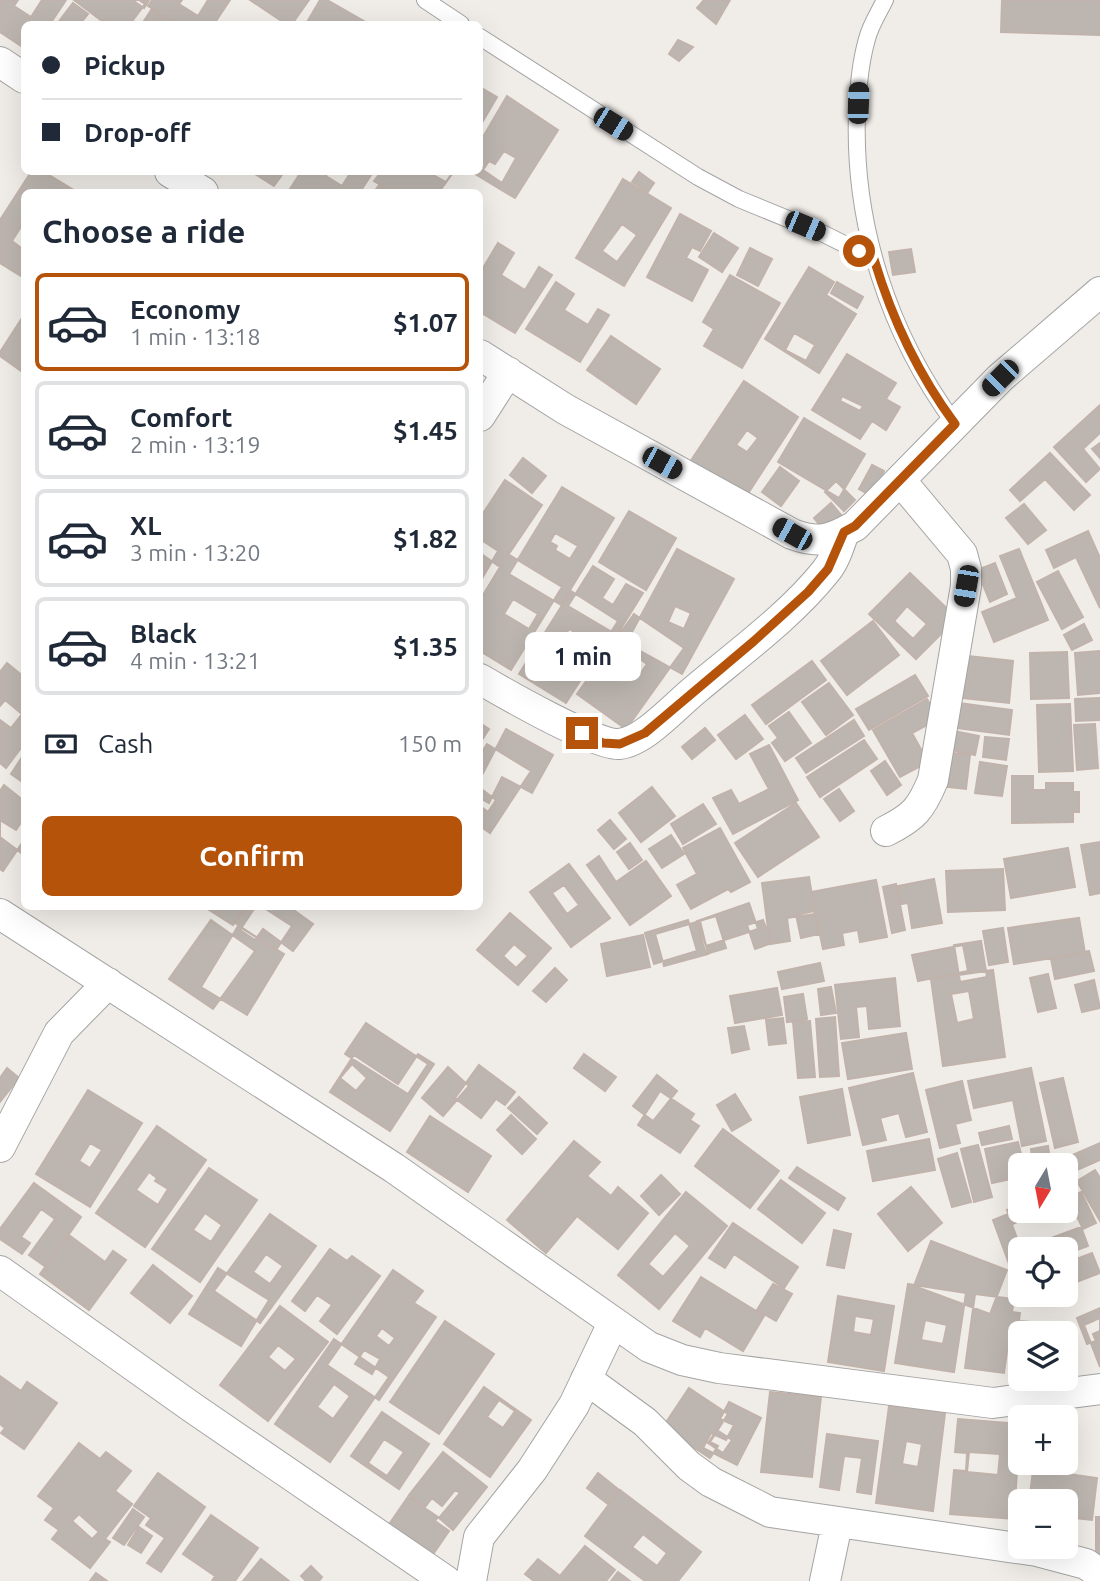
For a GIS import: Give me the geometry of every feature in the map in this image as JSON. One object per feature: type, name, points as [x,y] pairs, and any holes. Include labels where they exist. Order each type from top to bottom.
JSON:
[{"type":"street","points":[[0,62],[21,76]]},
{"type":"street","points":[[175,175],[198,189]]},
{"type":"street","points":[[483,357],[565,409],[792,534],[810,541],[825,540],[855,526],[1000,378],[1100,292]]},
{"type":"street","points":[[483,411],[509,372]]},
{"type":"street","points":[[886,831],[910,819],[924,803],[933,780],[966,586],[966,569],[962,554],[900,480]]},
{"type":"street","points":[[483,681],[603,743],[620,744],[645,733],[808,592],[828,569],[844,532]]},
{"type":"street","points":[[0,914],[394,1168],[649,1348],[682,1360],[719,1368],[993,1403],[1100,1390]]},
{"type":"street","points":[[0,1147],[59,1033],[108,983]]},
{"type":"street","points":[[0,1271],[193,1408],[446,1581]]},
{"type":"street","points":[[454,1581],[474,1568],[479,1537],[532,1470],[574,1405],[613,1323]]},
{"type":"street","points":[[586,1379],[645,1422],[689,1466],[711,1482],[770,1512],[837,1524],[1037,1551],[1086,1564],[1100,1574]]},
{"type":"street","points":[[825,1581],[837,1524]]},
{"type":"lane","points":[[425,0],[456,21]]},
{"type":"lane","points":[[885,0],[867,36],[859,78],[856,152],[865,222],[874,259],[903,337],[934,395],[955,424]]},
{"type":"lane","points":[[483,39],[698,177],[739,199],[822,233],[874,259]]},
{"type":"building","points":[[0,0],[18,0],[14,6],[31,17],[42,0],[66,0],[52,21],[21,21],[21,46],[0,32]]},
{"type":"building","points":[[74,0],[139,0],[145,4],[132,21],[102,21]]},
{"type":"building","points":[[132,0],[149,0],[144,8]]},
{"type":"building","points":[[152,0],[182,0],[179,4],[198,16],[208,0],[230,0],[216,21],[172,21],[148,6]]},
{"type":"building","points":[[250,0],[309,0],[294,21],[282,21]]},
{"type":"building","points":[[320,0],[327,0],[364,21],[308,21]]},
{"type":"building","points":[[704,0],[730,0],[716,24],[697,8]]},
{"type":"building","points":[[1002,0],[1100,0],[1100,35],[1001,32]]},
{"type":"building","points":[[73,3],[88,14],[82,21],[59,21]]},
{"type":"building","points":[[151,10],[169,21],[144,21]]},
{"type":"building","points":[[678,40],[693,47],[679,61],[669,54]]},
{"type":"building","points":[[483,89],[497,97],[483,121]]},
{"type":"building","points":[[507,96],[558,130],[515,198],[477,175],[483,175],[483,170],[483,137]],"holes":[[[504,151],[516,158],[502,183],[483,170],[489,161],[495,164]]]},
{"type":"building","points":[[639,172],[654,183],[648,192],[632,182]]},
{"type":"building","points":[[29,175],[49,175],[72,189],[21,189],[21,227],[12,241],[21,248],[21,276],[0,263],[0,220]]},
{"type":"building","points":[[257,175],[282,175],[274,186]]},
{"type":"building","points":[[299,175],[326,175],[342,186],[349,175],[371,175],[362,189],[290,189]]},
{"type":"building","points":[[379,175],[451,175],[441,189],[387,189],[374,181]]},
{"type":"building","points":[[433,175],[451,175],[446,182]]},
{"type":"building","points":[[623,179],[671,208],[624,286],[576,258]],"holes":[[[622,224],[637,235],[617,262],[602,251]]]},
{"type":"building","points":[[680,214],[711,231],[700,251],[692,247],[686,258],[708,270],[692,301],[647,277]]},
{"type":"building","points":[[714,233],[738,248],[722,272],[699,257]]},
{"type":"building","points":[[498,243],[514,253],[501,275],[525,290],[539,267],[552,275],[515,333],[483,314],[483,268]]},
{"type":"building","points":[[750,248],[772,259],[758,286],[737,275]]},
{"type":"building","points":[[911,249],[915,272],[893,275],[889,252]]},
{"type":"building","points":[[809,267],[834,282],[826,295],[856,314],[819,373],[765,339]],"holes":[[[794,333],[815,345],[806,361],[785,350]]]},
{"type":"building","points":[[730,275],[780,303],[742,368],[704,346],[714,329],[703,322]]},
{"type":"building","points":[[556,282],[574,294],[564,310],[588,325],[598,309],[609,315],[580,362],[526,329]]},
{"type":"building","points":[[837,282],[863,297],[857,308],[831,293]]},
{"type":"building","points":[[21,320],[21,371],[0,356]]},
{"type":"building","points":[[611,336],[660,369],[636,404],[587,370]]},
{"type":"building","points":[[847,354],[896,383],[886,399],[900,407],[886,430],[872,421],[860,439],[812,410]],"holes":[[[842,396],[863,406],[860,411],[840,401]]]},
{"type":"building","points":[[744,381],[798,417],[745,498],[690,462]],"holes":[[[747,430],[758,438],[747,452],[736,445]]]},
{"type":"building","points":[[1099,406],[1100,433],[1083,449],[1100,469],[1086,482],[1054,447]]},
{"type":"building","points":[[804,418],[865,454],[839,498],[778,462]]},
{"type":"building","points":[[1100,443],[1100,458],[1092,449]]},
{"type":"building","points":[[1050,453],[1090,495],[1074,510],[1045,479],[1020,501],[1010,490]]},
{"type":"building","points":[[523,458],[546,476],[532,493],[510,475]]},
{"type":"building","points":[[872,465],[884,471],[872,496],[859,489]]},
{"type":"building","points":[[780,467],[799,481],[781,506],[762,492]]},
{"type":"building","points":[[505,480],[542,505],[500,567],[483,555],[483,513]]},
{"type":"building","points":[[836,481],[855,500],[844,511],[825,492]]},
{"type":"building","points":[[562,487],[614,518],[561,605],[509,574]],"holes":[[[555,533],[578,546],[570,559],[555,550],[557,546],[550,542]]]},
{"type":"building","points":[[831,503],[842,516],[825,531],[814,518]]},
{"type":"building","points":[[1024,504],[1046,530],[1028,544],[1006,518]]},
{"type":"building","points":[[629,511],[676,538],[646,590],[599,562]]},
{"type":"building","points":[[1088,531],[1100,558],[1100,608],[1076,557],[1054,568],[1046,550]]},
{"type":"building","points":[[483,541],[498,551],[483,577]]},
{"type":"building","points":[[677,549],[734,579],[682,674],[626,643]],"holes":[[[675,606],[691,613],[684,629],[668,622]]]},
{"type":"building","points":[[1019,549],[1048,620],[994,642],[982,612],[1017,598],[1000,556]]},
{"type":"building","points":[[508,554],[562,587],[511,670],[483,653],[483,595]],"holes":[[[513,599],[538,614],[529,629],[504,614]]]},
{"type":"building","points":[[995,563],[1007,594],[990,602],[977,570]]},
{"type":"building","points":[[593,566],[614,579],[602,598],[613,605],[626,584],[643,593],[617,635],[568,606]]},
{"type":"building","points":[[1058,571],[1083,617],[1062,629],[1037,582]]},
{"type":"building","points":[[910,573],[957,618],[916,659],[869,614]],"holes":[[[907,606],[927,624],[913,639],[894,621]]]},
{"type":"building","points":[[571,591],[618,621],[566,703],[519,674]],"holes":[[[569,629],[585,638],[573,657],[558,648]]]},
{"type":"building","points":[[634,614],[684,648],[626,729],[577,694]],"holes":[[[630,652],[647,664],[640,674],[623,662]]]},
{"type":"building","points":[[873,621],[899,655],[847,695],[821,661]]},
{"type":"building","points":[[1084,624],[1092,640],[1072,650],[1064,635]]},
{"type":"building","points":[[1100,651],[1100,693],[1078,695],[1075,653]]},
{"type":"building","points":[[1067,652],[1069,698],[1031,699],[1030,653]]},
{"type":"building","points":[[968,656],[1013,661],[1009,703],[963,698]]},
{"type":"building","points":[[812,661],[826,680],[766,724],[752,705]]},
{"type":"building","points":[[7,663],[21,675],[21,713],[5,700],[0,706],[0,672]]},
{"type":"building","points":[[915,675],[928,696],[869,730],[856,709]]},
{"type":"building","points":[[829,683],[853,715],[826,735],[802,702]]},
{"type":"building","points":[[1100,698],[1100,720],[1076,721],[1075,699]]},
{"type":"building","points":[[927,699],[938,719],[912,733],[928,762],[900,777],[873,730]]},
{"type":"building","points":[[959,703],[1012,710],[1009,735],[956,728]]},
{"type":"building","points":[[1070,704],[1073,771],[1039,772],[1037,705]]},
{"type":"building","points":[[789,712],[811,743],[785,761],[772,743],[778,738],[769,726]]},
{"type":"building","points":[[21,715],[21,748],[6,768],[0,763],[0,720],[11,728]]},
{"type":"building","points":[[745,715],[763,739],[736,759],[718,735]]},
{"type":"building","points":[[854,720],[864,736],[806,773],[796,758]]},
{"type":"building","points":[[1095,724],[1098,768],[1077,770],[1074,725]]},
{"type":"building","points":[[483,725],[489,729],[483,738]]},
{"type":"building","points":[[705,728],[715,740],[692,759],[682,747]]},
{"type":"building","points":[[506,729],[553,755],[532,793],[502,777],[489,803],[483,800],[483,773]]},
{"type":"building","points":[[949,730],[979,736],[975,755],[946,749]]},
{"type":"building","points":[[985,737],[1009,739],[1006,760],[983,757]]},
{"type":"building","points":[[864,740],[877,759],[820,797],[807,777]]},
{"type":"building","points":[[487,744],[531,771],[490,833],[483,828],[483,808],[488,812],[496,800],[483,790],[483,750]]},
{"type":"building","points":[[769,745],[798,800],[733,834],[713,798],[731,790],[739,804],[769,789],[750,754]]},
{"type":"building","points":[[945,752],[970,755],[966,789],[940,786]]},
{"type":"building","points":[[21,759],[21,781],[11,774]]},
{"type":"building","points":[[885,761],[901,785],[887,795],[871,771]]},
{"type":"building","points":[[980,762],[1007,766],[1002,796],[975,793]]},
{"type":"building","points":[[1012,776],[1033,776],[1033,790],[1046,790],[1046,783],[1073,783],[1073,792],[1079,792],[1079,812],[1073,812],[1073,822],[1012,823]]},
{"type":"building","points":[[4,785],[21,799],[21,853],[0,837],[0,791]]},
{"type":"building","points":[[652,787],[675,816],[641,842],[619,813]]},
{"type":"building","points":[[839,789],[854,811],[840,821],[824,799]]},
{"type":"building","points":[[796,803],[819,837],[758,877],[735,843]]},
{"type":"building","points":[[703,804],[716,824],[683,844],[671,824]]},
{"type":"building","points":[[0,820],[16,830],[21,822],[21,844],[3,871],[0,869]]},
{"type":"building","points":[[610,820],[626,839],[614,849],[598,830]]},
{"type":"building","points":[[720,828],[750,882],[731,892],[728,889],[691,909],[677,885],[697,874],[683,848]]},
{"type":"building","points":[[671,835],[684,854],[662,868],[649,849]]},
{"type":"building","points":[[1100,842],[1100,893],[1090,895],[1081,845]]},
{"type":"building","points":[[630,843],[642,860],[629,869],[617,852]]},
{"type":"building","points":[[1068,848],[1075,887],[1011,898],[1004,859]]},
{"type":"building","points":[[599,856],[616,882],[646,861],[671,896],[630,925],[587,865]]},
{"type":"building","points":[[569,864],[610,918],[571,947],[530,892]],"holes":[[[564,885],[579,905],[567,914],[552,893]]]},
{"type":"building","points":[[1003,869],[1005,910],[948,912],[946,871]]},
{"type":"building","points":[[809,877],[815,914],[787,918],[790,941],[770,944],[762,883]]},
{"type":"building","points":[[934,879],[942,923],[912,928],[908,903],[901,904],[898,886]]},
{"type":"building","points":[[876,880],[887,937],[860,942],[858,930],[842,933],[844,945],[823,949],[811,892]]},
{"type":"building","points":[[896,884],[905,930],[892,933],[883,887]]},
{"type":"building","points":[[749,903],[758,929],[706,946],[697,921]]},
{"type":"building","points":[[209,910],[242,910],[233,925]]},
{"type":"building","points":[[243,910],[267,910],[292,926],[276,950],[235,923]]},
{"type":"building","points":[[253,910],[294,910],[313,924],[293,951],[263,929],[255,940],[240,930]]},
{"type":"building","points":[[814,911],[819,934],[801,938],[796,915]]},
{"type":"building","points":[[510,913],[551,948],[518,985],[477,950]],"holes":[[[514,944],[528,956],[516,968],[503,956]]]},
{"type":"building","points":[[716,916],[726,948],[706,954],[696,922]]},
{"type":"building","points":[[1079,918],[1085,953],[1014,964],[1008,928]]},
{"type":"building","points":[[211,920],[255,951],[213,1009],[169,979]]},
{"type":"building","points":[[688,920],[697,951],[654,964],[645,933]]},
{"type":"building","points":[[763,920],[772,943],[755,949],[747,925]]},
{"type":"building","points":[[700,921],[708,954],[664,966],[655,934]]},
{"type":"building","points":[[238,926],[284,954],[247,1015],[201,987]]},
{"type":"building","points":[[1003,928],[1008,962],[989,965],[983,931]]},
{"type":"building","points":[[643,935],[650,967],[607,976],[601,944]]},
{"type":"building","points":[[981,941],[987,977],[960,982],[954,945]]},
{"type":"building","points":[[963,945],[968,971],[918,981],[912,955]]},
{"type":"building","points":[[1089,951],[1094,971],[1055,979],[1051,959]]},
{"type":"building","points":[[820,963],[824,981],[782,989],[778,972]]},
{"type":"building","points":[[555,968],[567,980],[546,1002],[533,991]]},
{"type":"building","points":[[993,970],[1005,1057],[943,1066],[931,979]],"holes":[[[969,991],[974,1019],[957,1023],[951,994]]]},
{"type":"building","points":[[1048,974],[1056,1008],[1038,1012],[1030,978]]},
{"type":"building","points":[[895,978],[900,1026],[869,1029],[867,1006],[856,1007],[859,1037],[841,1039],[835,985]]},
{"type":"building","points":[[1094,980],[1100,1008],[1082,1012],[1075,985]]},
{"type":"building","points":[[831,987],[836,1013],[821,1015],[818,989]]},
{"type":"building","points":[[777,988],[782,1015],[735,1023],[730,996]]},
{"type":"building","points":[[803,994],[807,1019],[787,1022],[784,997]]},
{"type":"building","points":[[835,1017],[839,1076],[820,1077],[816,1019]]},
{"type":"building","points":[[783,1018],[786,1043],[769,1045],[766,1020]]},
{"type":"building","points":[[810,1021],[815,1077],[798,1078],[793,1022]]},
{"type":"building","points":[[366,1023],[428,1064],[408,1094],[345,1054]]},
{"type":"building","points":[[744,1026],[749,1049],[732,1053],[728,1028]]},
{"type":"building","points":[[906,1033],[912,1069],[848,1079],[842,1043]]},
{"type":"building","points":[[418,1054],[434,1064],[390,1131],[330,1092],[354,1055],[398,1084]]},
{"type":"building","points":[[584,1054],[616,1077],[605,1091],[574,1068]]},
{"type":"building","points":[[352,1064],[367,1078],[356,1091],[340,1078]]},
{"type":"building","points":[[479,1065],[515,1092],[505,1105],[496,1099],[481,1118],[455,1098]]},
{"type":"building","points":[[448,1067],[469,1086],[443,1116],[422,1098]]},
{"type":"building","points":[[7,1068],[19,1078],[0,1102],[0,1078]]},
{"type":"building","points":[[1031,1068],[1046,1141],[1022,1146],[1013,1100],[974,1108],[968,1081]]},
{"type":"building","points":[[913,1073],[927,1132],[906,1137],[899,1113],[880,1118],[886,1140],[863,1145],[849,1088]]},
{"type":"building","points":[[657,1075],[677,1091],[653,1121],[633,1106]]},
{"type":"building","points":[[1063,1078],[1078,1142],[1055,1148],[1040,1083]]},
{"type":"building","points":[[962,1081],[971,1120],[955,1124],[960,1143],[940,1148],[926,1090]]},
{"type":"building","points":[[842,1089],[850,1135],[808,1143],[800,1097]]},
{"type":"building","points":[[88,1090],[142,1123],[90,1207],[36,1174]],"holes":[[[90,1143],[102,1150],[90,1168],[79,1161]]]},
{"type":"building","points":[[660,1091],[694,1114],[690,1120],[699,1126],[680,1153],[638,1125]]},
{"type":"building","points":[[735,1094],[751,1120],[732,1131],[717,1105]]},
{"type":"building","points":[[519,1097],[547,1123],[537,1134],[508,1108]]},
{"type":"building","points":[[511,1115],[536,1139],[522,1154],[497,1130]]},
{"type":"building","points":[[430,1116],[491,1156],[468,1192],[407,1152]]},
{"type":"building","points":[[157,1126],[206,1160],[145,1247],[96,1213]],"holes":[[[149,1172],[157,1178],[155,1181],[168,1189],[158,1205],[136,1190]]]},
{"type":"building","points":[[1009,1126],[1012,1139],[982,1145],[979,1133]]},
{"type":"building","points":[[723,1129],[779,1171],[750,1208],[695,1166]]},
{"type":"building","points":[[929,1139],[935,1170],[873,1181],[867,1151]]},
{"type":"building","points":[[574,1141],[600,1162],[587,1176],[611,1196],[618,1187],[648,1213],[618,1249],[577,1216],[546,1253],[507,1220]]},
{"type":"building","points":[[1018,1142],[1021,1153],[1008,1153],[1008,1180],[992,1183],[985,1149]]},
{"type":"building","points":[[1100,1143],[1100,1160],[1078,1170],[1077,1153]]},
{"type":"building","points":[[978,1145],[992,1197],[974,1202],[961,1149]]},
{"type":"building","points":[[1048,1146],[1049,1153],[1031,1153],[1031,1149]]},
{"type":"building","points":[[957,1153],[971,1202],[952,1207],[938,1159]]},
{"type":"building","points":[[797,1167],[845,1198],[838,1210],[789,1178]]},
{"type":"building","points":[[209,1168],[257,1200],[200,1282],[152,1249]],"holes":[[[205,1213],[222,1225],[211,1242],[193,1230]]]},
{"type":"building","points":[[1095,1170],[1100,1178],[1100,1221],[1078,1183]]},
{"type":"building","points":[[661,1175],[680,1194],[659,1215],[641,1196]]},
{"type":"building","points":[[781,1180],[825,1213],[802,1243],[758,1209]]},
{"type":"building","points":[[34,1183],[81,1217],[46,1267],[29,1255],[55,1219],[41,1209],[21,1237],[30,1243],[22,1254],[0,1239],[0,1229]]},
{"type":"building","points":[[911,1187],[942,1223],[908,1251],[878,1214]]},
{"type":"building","points":[[686,1192],[727,1226],[659,1309],[618,1275]],"holes":[[[675,1233],[690,1246],[663,1277],[648,1264]]]},
{"type":"building","points":[[1081,1192],[1096,1223],[1083,1229],[1078,1219],[1078,1193]]},
{"type":"building","points":[[270,1214],[316,1246],[260,1323],[214,1291]],"holes":[[[266,1254],[283,1266],[270,1284],[253,1272]]]},
{"type":"building","points":[[1008,1214],[1008,1223],[1011,1223],[1017,1237],[1008,1237],[1008,1261],[993,1220]]},
{"type":"building","points":[[733,1223],[798,1267],[784,1288],[734,1254],[725,1268],[709,1258]]},
{"type":"building","points":[[1081,1227],[1088,1246],[1078,1250],[1078,1237],[1054,1237]]},
{"type":"building","points":[[834,1230],[851,1234],[844,1268],[827,1265]]},
{"type":"building","points":[[69,1235],[105,1262],[113,1251],[126,1260],[89,1310],[40,1274]]},
{"type":"building","points":[[931,1241],[1007,1270],[990,1314],[914,1286]]},
{"type":"building","points":[[330,1249],[347,1261],[352,1256],[380,1276],[337,1334],[320,1321],[332,1305],[317,1295],[305,1311],[292,1301]]},
{"type":"building","points":[[1092,1253],[1100,1273],[1078,1281],[1078,1258]]},
{"type":"building","points":[[153,1265],[192,1296],[170,1323],[131,1293]]},
{"type":"building","points":[[218,1268],[269,1300],[241,1346],[189,1314]]},
{"type":"building","points":[[393,1270],[423,1291],[414,1303],[436,1317],[379,1400],[327,1365]],"holes":[[[382,1328],[395,1338],[389,1346],[376,1336]],[[364,1350],[380,1359],[372,1374],[355,1364]]]},
{"type":"building","points":[[701,1277],[764,1316],[743,1351],[705,1328],[700,1337],[673,1321]]},
{"type":"building","points":[[773,1284],[792,1294],[776,1321],[757,1310]]},
{"type":"building","points":[[908,1284],[966,1293],[954,1372],[895,1363]],"holes":[[[925,1320],[947,1325],[943,1344],[921,1340]]]},
{"type":"building","points":[[975,1294],[1008,1298],[1008,1307],[1013,1307],[1012,1312],[1020,1313],[1019,1321],[1008,1321],[1008,1351],[1004,1373],[965,1368]]},
{"type":"building","points":[[838,1296],[894,1306],[884,1371],[828,1362]],"holes":[[[855,1316],[874,1319],[871,1335],[853,1332]]]},
{"type":"building","points":[[280,1306],[328,1342],[268,1421],[220,1385]],"holes":[[[278,1345],[296,1359],[285,1371],[268,1357]]]},
{"type":"building","points":[[1100,1308],[1100,1331],[1093,1334],[1096,1341],[1087,1344],[1077,1318]]},
{"type":"building","points":[[1100,1318],[1100,1367],[1084,1325]]},
{"type":"building","points":[[445,1321],[494,1354],[439,1434],[390,1402]]},
{"type":"building","points":[[334,1339],[389,1377],[330,1462],[275,1424]],"holes":[[[334,1384],[350,1396],[333,1419],[317,1407]]]},
{"type":"building","points":[[0,1376],[21,1391],[27,1382],[57,1403],[24,1449],[1,1433],[5,1428],[0,1424]]},
{"type":"building","points":[[484,1387],[531,1420],[490,1477],[444,1444]],"holes":[[[499,1400],[515,1411],[503,1428],[487,1417]]]},
{"type":"building","points":[[689,1388],[728,1414],[710,1442],[718,1446],[710,1458],[663,1427]]},
{"type":"building","points":[[770,1392],[821,1397],[812,1477],[761,1472]]},
{"type":"building","points":[[729,1402],[761,1418],[737,1465],[703,1448],[711,1433],[726,1440],[734,1425],[720,1419]]},
{"type":"building","points":[[889,1406],[945,1413],[933,1511],[876,1503]],"holes":[[[906,1441],[922,1444],[918,1467],[902,1464]]]},
{"type":"building","points":[[382,1412],[429,1444],[399,1489],[351,1456]],"holes":[[[384,1439],[404,1452],[387,1476],[368,1463]]]},
{"type":"building","points":[[958,1419],[1008,1423],[1008,1475],[1017,1475],[1016,1489],[1008,1489],[1008,1519],[950,1514],[954,1470],[966,1471],[967,1453],[955,1452]],"holes":[[[969,1452],[1000,1454],[998,1475],[967,1472]]]},
{"type":"building","points":[[717,1430],[732,1440],[723,1453],[708,1443]]},
{"type":"building","points":[[827,1434],[878,1441],[871,1494],[857,1492],[862,1458],[844,1456],[839,1490],[820,1487]]},
{"type":"building","points":[[79,1443],[100,1459],[106,1452],[131,1471],[115,1491],[132,1504],[105,1539],[110,1542],[90,1568],[52,1539],[59,1530],[45,1520],[54,1508],[38,1496]],"holes":[[[79,1514],[99,1532],[92,1539],[72,1521]]]},
{"type":"building","points":[[443,1452],[487,1487],[453,1530],[439,1518],[460,1493],[455,1490],[442,1506],[432,1498],[425,1507],[409,1495]]},
{"type":"building","points":[[158,1473],[205,1507],[161,1572],[147,1563],[165,1538],[146,1525],[151,1518],[134,1506]]},
{"type":"building","points":[[598,1473],[619,1490],[608,1504],[587,1488]]},
{"type":"building","points":[[1032,1475],[1097,1478],[1092,1520],[1078,1518],[1078,1489],[1031,1489]]},
{"type":"building","points":[[620,1490],[701,1552],[678,1581],[645,1581],[585,1536]],"holes":[[[643,1534],[667,1553],[657,1566],[632,1547]]]},
{"type":"building","points":[[408,1497],[438,1517],[435,1521],[449,1531],[427,1563],[383,1533]]},
{"type":"building","points":[[133,1509],[144,1517],[124,1545],[113,1538]]},
{"type":"building","points":[[211,1515],[258,1548],[235,1581],[212,1581],[215,1576],[183,1554]]},
{"type":"building","points":[[1096,1517],[1100,1517],[1100,1559],[1096,1559]]},
{"type":"building","points":[[139,1527],[152,1536],[141,1553],[128,1545]]},
{"type":"building","points":[[585,1546],[615,1570],[606,1581],[534,1581],[525,1574],[538,1559],[560,1576]]},
{"type":"building","points":[[261,1559],[289,1581],[243,1581]]},
{"type":"building","points":[[311,1566],[322,1577],[319,1581],[306,1581],[301,1576]]},
{"type":"building","points":[[618,1572],[630,1581],[611,1581]]},
{"type":"building","points":[[96,1573],[107,1581],[90,1581]]},
{"type":"route","points":[[582,733],[603,743],[620,744],[645,733],[808,592],[828,569],[844,532],[855,526],[955,424],[934,395],[903,337],[874,259],[859,251]]}]
